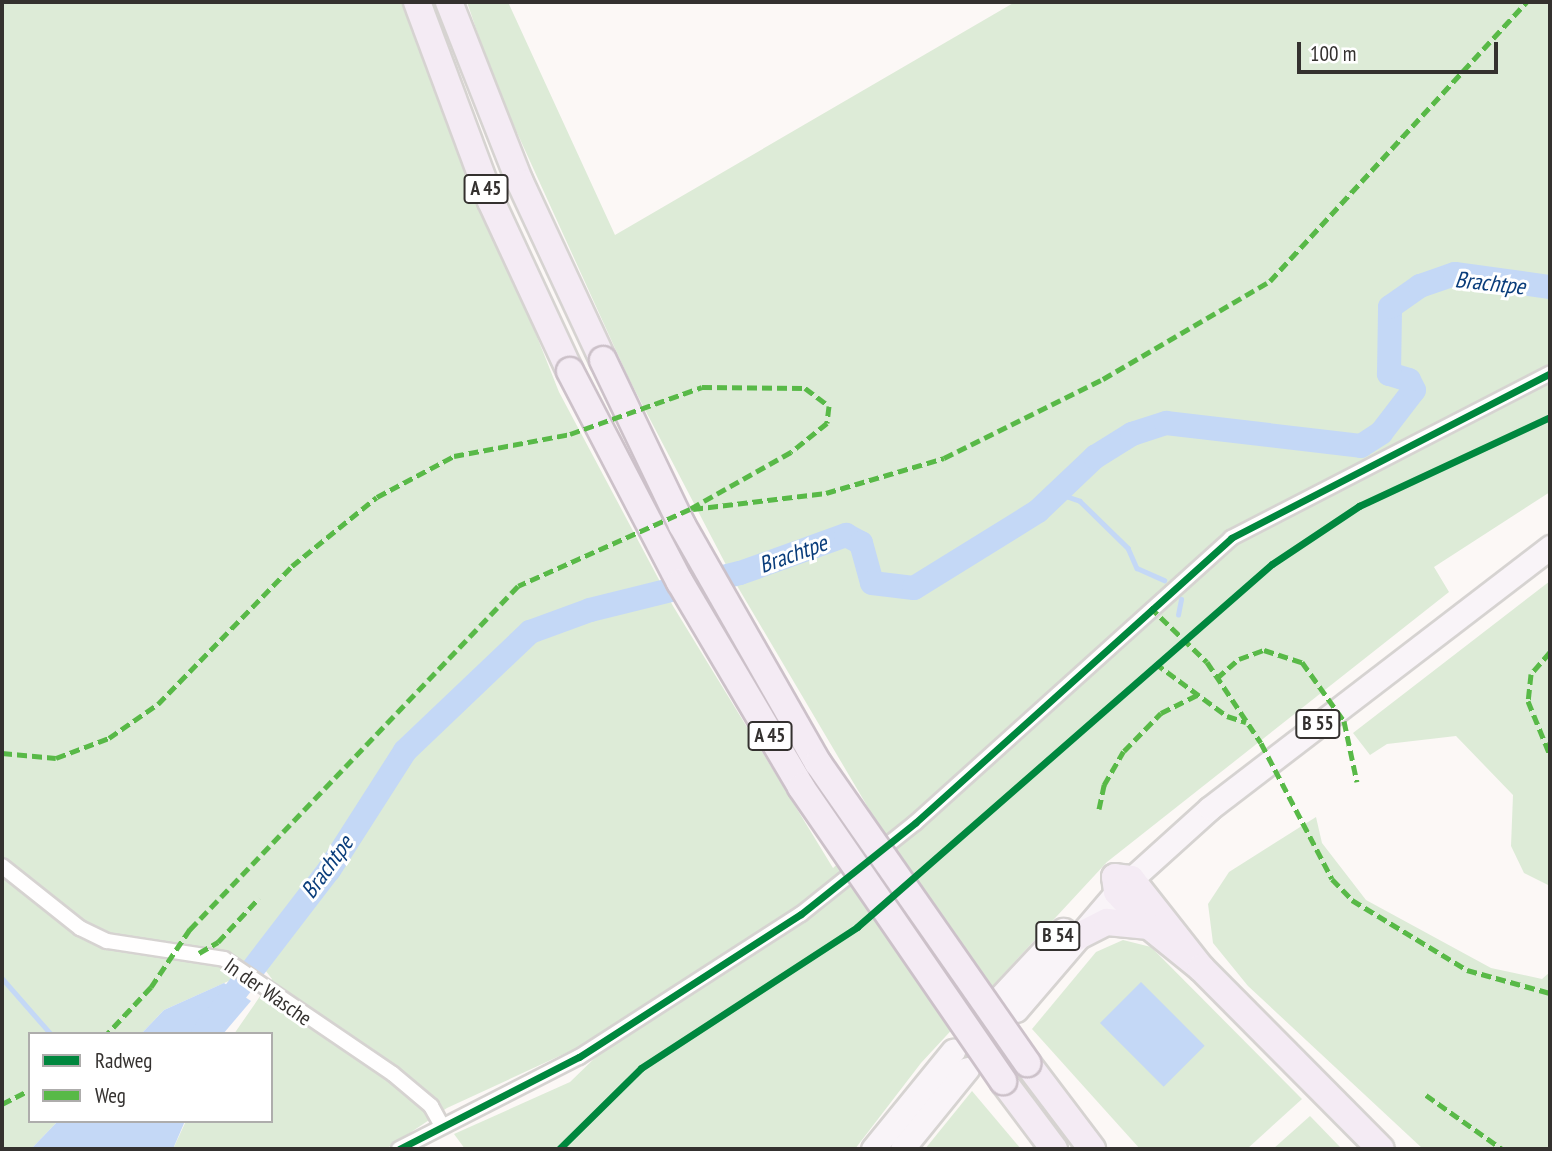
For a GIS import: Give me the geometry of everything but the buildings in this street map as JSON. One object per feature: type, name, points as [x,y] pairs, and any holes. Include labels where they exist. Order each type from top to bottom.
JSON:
[{"type":"highway","name":"A 45","points":[[417,2],[491,201],[570,371],[680,582],[794,775],[1003,1081],[1055,1149]]},
{"type":"highway","name":"A 45","points":[[449,2],[520,182],[682,525],[811,752],[918,916],[1092,1149]]},
{"type":"highway","points":[[1121,883],[1149,926],[1201,968]]},
{"type":"highway","points":[[1121,883],[1201,968],[1381,1149]]},
{"type":"highway","points":[[1073,939],[1107,922],[1149,926]]},
{"type":"main road","name":"B 55","points":[[1073,939],[1121,883],[1206,803],[1422,636],[1550,547]]},
{"type":"main road","name":"B 54","points":[[1073,939],[1008,1003],[1121,883]]},
{"type":"main road","points":[[873,1149],[953,1051]]},
{"type":"main road","points":[[902,1149],[967,1069]]},
{"type":"street","points":[[399,1149],[441,1124],[579,1057],[801,914],[915,823],[1231,538],[1550,373]]},
{"type":"street","name":"In der Wasche","points":[[2,866],[80,928],[131,948],[223,959],[258,987],[393,1074],[431,1106],[441,1124]]},
{"type":"green space","points":[[2,2],[404,2],[559,392],[673,606],[833,868],[879,826],[736,584],[629,379],[494,82],[467,2],[508,2],[615,235],[1015,2],[1550,2],[1550,492],[1434,567],[1449,592],[1107,862],[921,1063],[855,1149],[465,1149],[454,1134],[570,1082],[631,1023],[447,1108],[386,1149],[173,1149],[185,1123],[273,1123],[273,1032],[235,1032],[272,979],[262,966],[164,1010],[143,1032],[28,1032],[28,1123],[56,1123],[31,1149],[2,1149]]},
{"type":"green space","points":[[1550,581],[1550,886],[1524,873],[1511,846],[1513,795],[1456,736],[1387,744],[1370,755],[1353,733]]},
{"type":"green space","points":[[1316,817],[1322,843],[1366,900],[1491,968],[1542,979],[1550,972],[1550,1149],[1423,1149],[1248,986],[1213,943],[1208,904],[1229,872]]},
{"type":"green space","points":[[1123,940],[1151,947],[1302,1099],[1247,1149],[1140,1149],[1032,1029],[1096,952]]},
{"type":"green space","points":[[972,1091],[1021,1149],[925,1149]]},
{"type":"green space","points":[[1310,1116],[1342,1149],[1273,1149]]},
{"type":"water","points":[[1141,982],[1205,1046],[1164,1087],[1100,1023]]},
{"type":"water","points":[[224,983],[251,1001],[225,1032],[143,1032],[164,1010]]},
{"type":"water","points":[[56,1123],[184,1123],[173,1149],[31,1149]]},
{"type":"waterway","name":"Brachtpe","points":[[205,1032],[329,870],[405,751],[530,632],[590,610],[740,573],[846,535],[861,543],[872,583],[914,588],[1038,511],[1095,457],[1132,434],[1166,423],[1361,446],[1381,433],[1414,390],[1409,380],[1389,374],[1390,307],[1420,286],[1455,274],[1550,287]]},
{"type":"waterway","points":[[1057,493],[1080,501],[1128,548],[1137,568],[1164,580]]},
{"type":"waterway","points":[[1178,615],[1181,599]]},
{"type":"waterway","points":[[2,978],[49,1032]]},
{"type":"marked path","points":[[693,509],[826,493],[944,458],[1103,379],[1270,281],[1527,2]]},
{"type":"marked path","points":[[2,753],[56,758],[109,738],[158,704],[292,566],[377,497],[454,456],[570,434],[702,387],[805,388],[829,406],[827,423],[791,452],[690,509],[518,586],[190,929],[151,987],[109,1032]]},
{"type":"marked path","points":[[1150,607],[1207,662],[1261,743],[1332,879],[1352,900],[1467,970],[1550,993]]},
{"type":"marked path","points":[[1217,678],[1239,659],[1264,650],[1302,662],[1344,721],[1357,782]]},
{"type":"marked path","points":[[1550,652],[1531,674],[1528,701],[1550,755]]},
{"type":"marked path","points":[[1155,663],[1227,716],[1246,722]]},
{"type":"marked path","points":[[1099,809],[1104,785],[1124,751],[1161,713],[1199,694]]},
{"type":"marked path","points":[[199,953],[218,942],[259,898]]},
{"type":"marked path","points":[[2,1104],[28,1091]]},
{"type":"marked path","points":[[1426,1095],[1502,1149]]},
{"type":"cycle path","points":[[399,1149],[579,1057],[801,914],[915,823],[1231,538],[1550,373]]},
{"type":"cycle path","points":[[559,1149],[641,1068],[857,927],[1272,564],[1359,506],[1550,417]]}]
